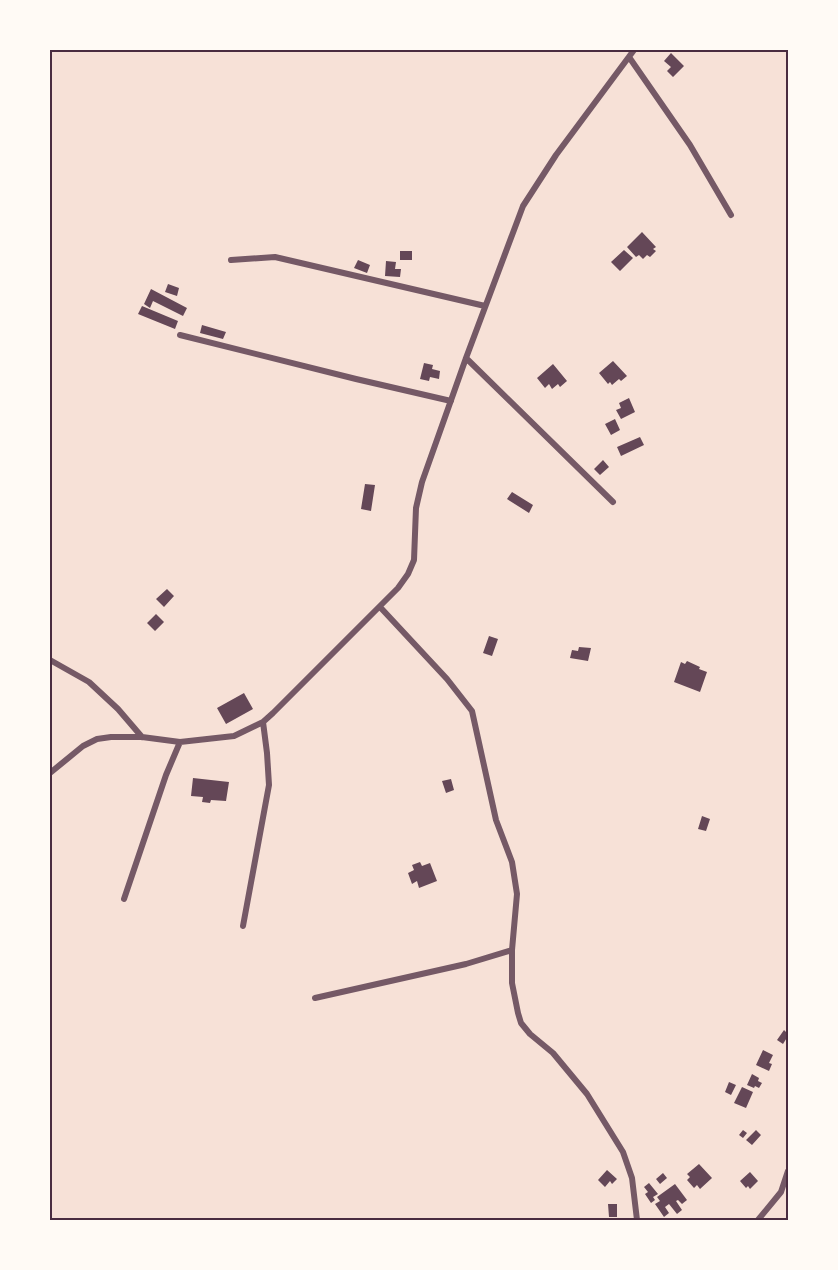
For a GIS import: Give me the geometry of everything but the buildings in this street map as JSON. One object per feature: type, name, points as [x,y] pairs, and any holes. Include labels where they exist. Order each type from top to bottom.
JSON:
[{"type":"street","points":[[50,772],[83,746],[97,739],[111,736],[142,737],[180,742],[234,736],[263,722],[380,607],[408,574],[414,560],[416,508],[422,482],[523,206],[556,155],[634,50]]},
{"type":"street","points":[[629,57],[690,145],[731,215]]},
{"type":"street","points":[[231,260],[275,257],[485,306]]},
{"type":"street","points":[[180,335],[451,401]]},
{"type":"street","points":[[466,358],[613,502]]},
{"type":"street","points":[[380,607],[447,679],[472,711],[496,820],[512,862],[517,894],[512,950],[512,983],[521,1023],[530,1034],[553,1053],[587,1094],[623,1152],[632,1178],[637,1221]]},
{"type":"street","points":[[50,660],[89,682],[142,737]]},
{"type":"street","points":[[243,926],[268,785],[263,722]]},
{"type":"street","points":[[124,899],[166,775],[180,742]]},
{"type":"street","points":[[315,998],[466,964],[512,950]]},
{"type":"street","points":[[758,1221],[780,1192],[789,1171]]}]
